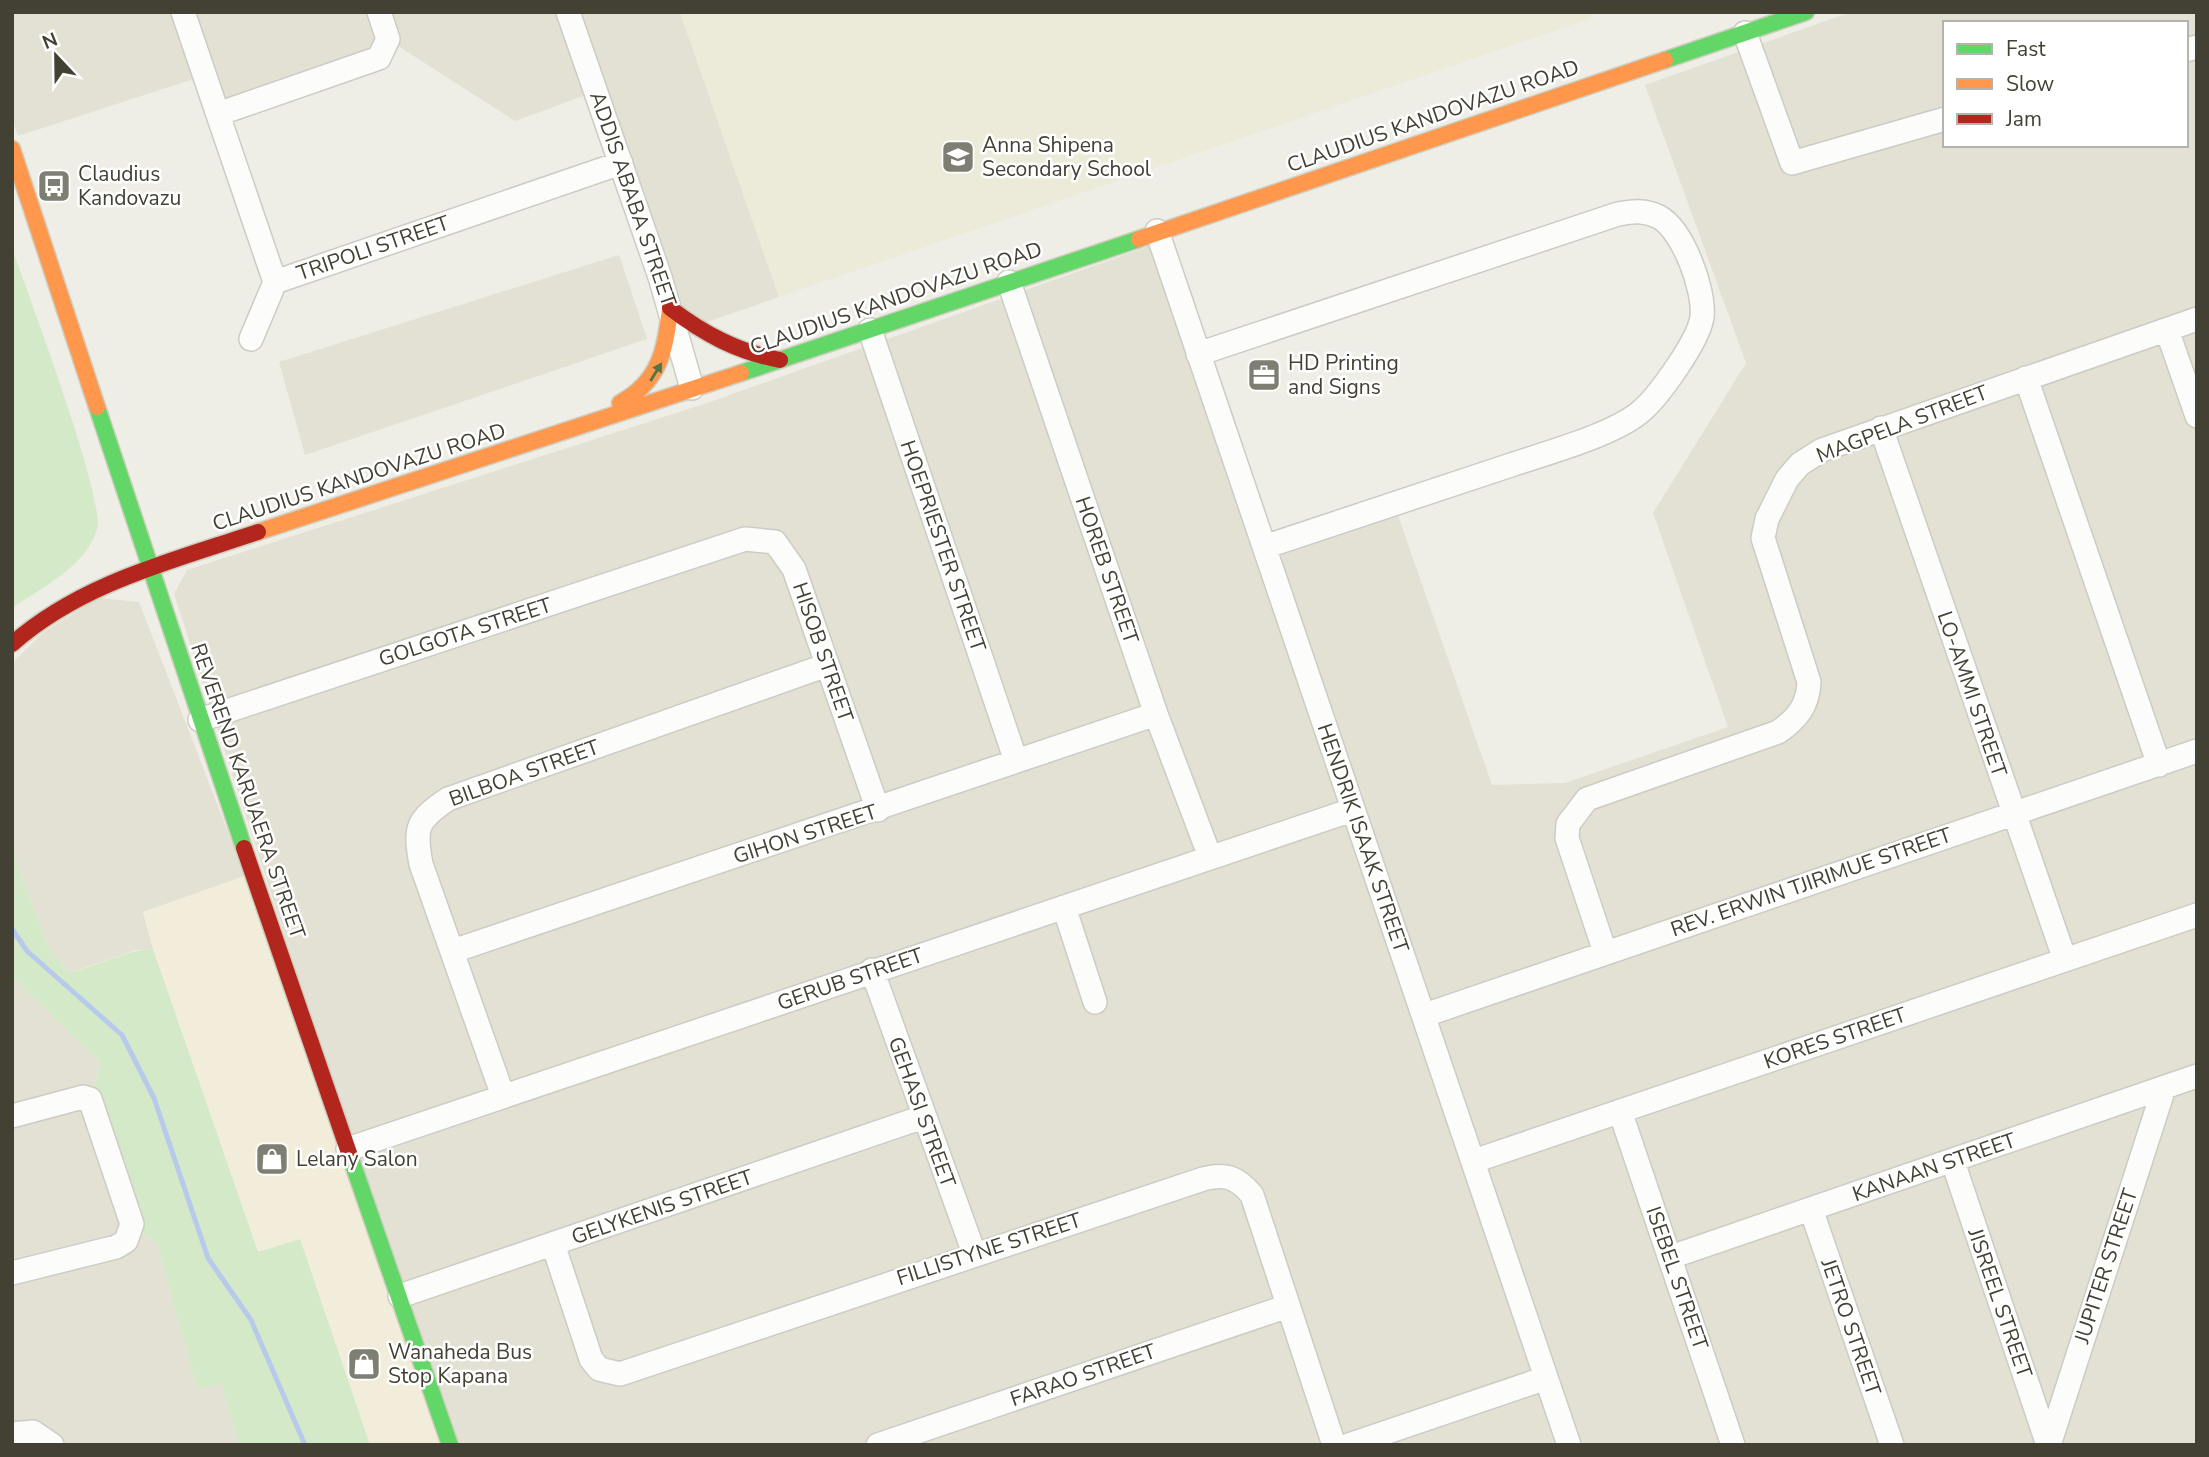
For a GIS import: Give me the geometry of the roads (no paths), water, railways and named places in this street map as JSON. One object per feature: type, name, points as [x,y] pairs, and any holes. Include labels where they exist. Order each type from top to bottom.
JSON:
[{"type":"street","name":"TRIPOLI STREET","points":[[183,12],[275,282],[621,163]]},
{"type":"street","points":[[218,114],[379,58],[388,39],[379,12]]},
{"type":"street","name":"ADDIS ABABA STREET","points":[[569,12],[670,308],[692,388]]},
{"type":"street","name":"CLAUDIUS KANDOVAZU ROAD","points":[[12,644],[59,606],[89,590],[151,568],[870,330],[1806,12]]},
{"type":"street","points":[[1745,33],[1792,163],[1943,120]]},
{"type":"street","name":"REVEREND KARUAERA STREET","points":[[12,149],[200,720],[450,1445]]},
{"type":"street","points":[[1198,355],[1618,214],[1638,210],[1660,218],[1675,233],[1690,261],[1700,306],[1698,327],[1690,349],[1639,413],[1583,441],[1264,547]]},
{"type":"street","name":"HENDRIK ISAAK STREET","points":[[1157,231],[1569,1445]]},
{"type":"street","points":[[251,339],[275,282]]},
{"type":"street","name":"HOREB STREET","points":[[1009,282],[1156,714],[1210,857]]},
{"type":"street","points":[[512,448],[632,398],[645,388],[663,360],[670,308],[704,334],[743,353],[780,360]]},
{"type":"street","name":"MAGPELA STREET","points":[[1605,952],[1572,853],[1568,824],[1587,799],[1778,732],[1793,722],[1808,698],[1809,682],[1763,538],[1767,519],[1787,479],[1800,464],[1822,450],[1881,428],[2197,319]]},
{"type":"street","name":"HOEPRIESTER STREET","points":[[870,330],[1016,761]]},
{"type":"street","points":[[2167,330],[2197,416]]},
{"type":"street","points":[[2026,378],[2159,765]]},
{"type":"street","name":"LO-AMMI STREET","points":[[1881,428],[2065,960]]},
{"type":"street","name":"HISOB STREET","points":[[731,544],[745,539],[761,539],[775,542],[786,553],[878,810]]},
{"type":"street","name":"GOLGOTA STREET","points":[[200,720],[731,544]]},
{"type":"street","name":"BILBOA STREET","points":[[503,1096],[421,864],[417,841],[418,826],[428,812],[448,799],[827,665]]},
{"type":"street","name":"GIHON STREET","points":[[453,951],[878,810],[1156,714]]},
{"type":"street","name":"REV. ERWIN TJIRIMUE STREET","points":[[1425,1015],[2197,751]]},
{"type":"street","name":"GERUB STREET","points":[[348,1149],[1352,810]]},
{"type":"street","points":[[1064,907],[1096,1002]]},
{"type":"street","name":"KORES STREET","points":[[1474,1161],[2197,915]]},
{"type":"street","name":"GEHASI STREET","points":[[872,970],[974,1253]]},
{"type":"street","name":"KANAAN STREET","points":[[1671,1257],[2197,1076]]},
{"type":"street","name":"JUPITER STREET","points":[[2048,1445],[2164,1088]]},
{"type":"street","points":[[12,1116],[83,1097],[90,1099],[132,1224],[127,1241],[116,1247],[12,1273]]},
{"type":"street","name":"ISEBEL STREET","points":[[1620,1111],[1733,1445]]},
{"type":"street","name":"GELYKENIS STREET","points":[[400,1296],[923,1117]]},
{"type":"street","name":"JISREEL STREET","points":[[1953,1162],[2048,1445]]},
{"type":"street","name":"FILLISTYNE STREET","points":[[553,1244],[591,1359],[599,1369],[620,1374],[974,1253],[1203,1179],[1230,1176],[1242,1183],[1252,1195],[1334,1445]]},
{"type":"street","name":"JETRO STREET","points":[[1811,1209],[1892,1445]]},
{"type":"street","name":"FARAO STREET","points":[[878,1445],[1288,1306]]},
{"type":"street","points":[[1349,1445],[1546,1378]]},
{"type":"street","points":[[12,1434],[33,1432],[52,1445]]},
{"type":"waterway","points":[[12,929],[27,951],[122,1035],[154,1098],[208,1258],[251,1320],[305,1445]]},
{"type":"place","name":"Anna Shipena Secondary School","points":[[958,157]]},
{"type":"place","name":"Claudius Kandovazu","points":[[54,186]]},
{"type":"place","name":"HD Printing and Signs","points":[[1264,375]]},
{"type":"place","name":"Lelany Salon","points":[[272,1159]]},
{"type":"place","name":"Wanaheda Bus Stop Kapana","points":[[364,1364]]}]
